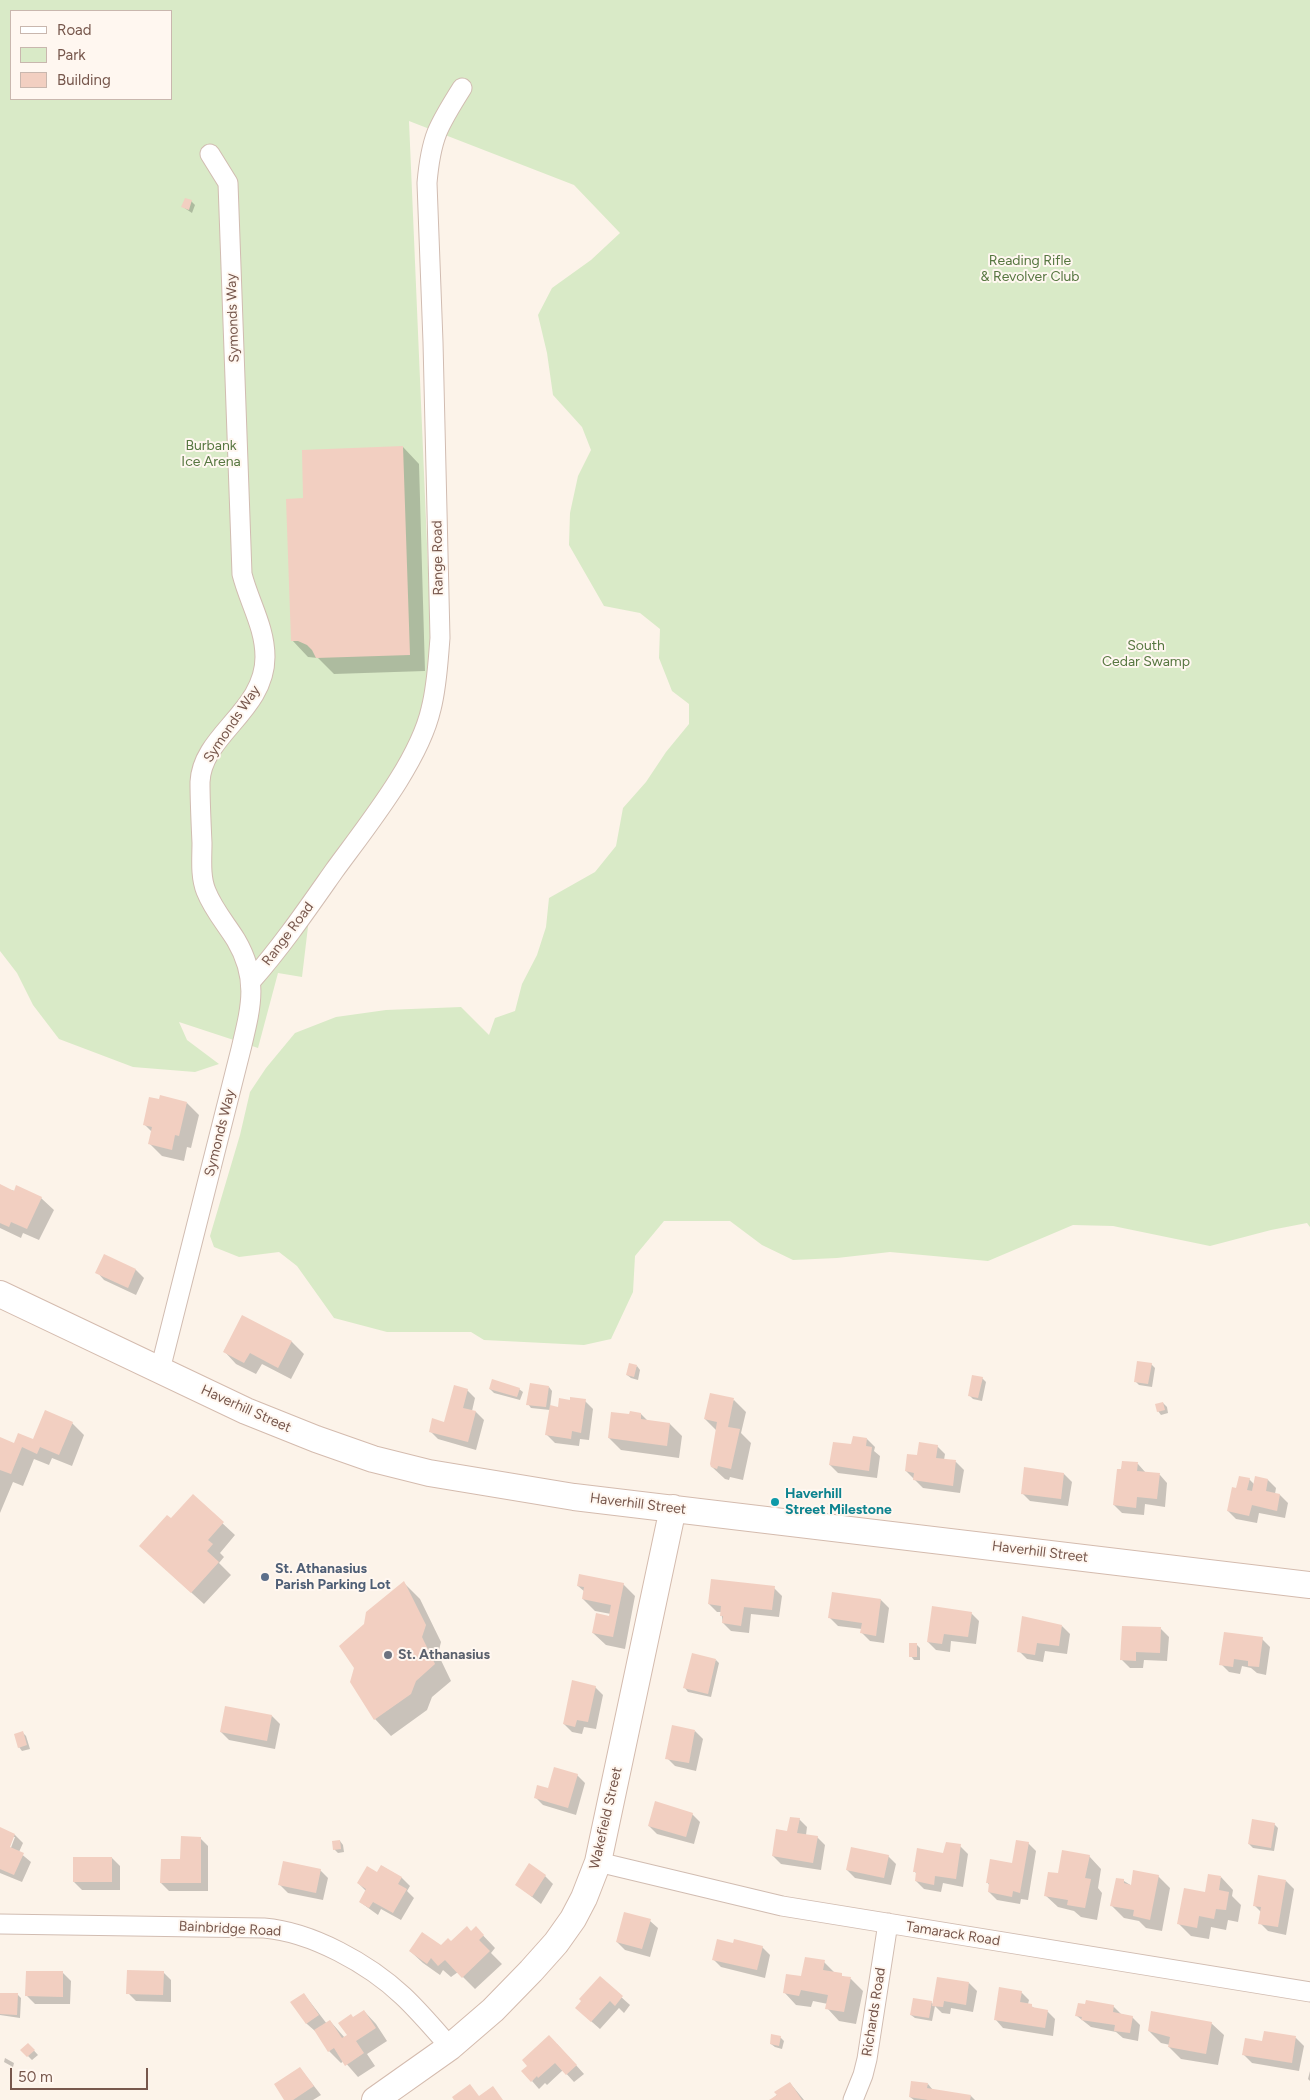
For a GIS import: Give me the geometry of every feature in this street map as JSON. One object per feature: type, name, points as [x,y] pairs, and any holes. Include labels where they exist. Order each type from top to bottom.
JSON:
[{"type":"street","name":"Range Road","points":[[252,980],[268,962],[342,860],[402,773],[416,748],[431,710],[438,672],[440,638],[427,183],[433,141],[444,114],[462,88]]},
{"type":"street","name":"Symonds Way","points":[[160,1370],[244,1040],[250,1013],[252,980],[245,956],[206,891],[202,873],[200,783],[203,767],[214,746],[252,700],[260,684],[265,659],[262,630],[242,574],[228,183],[210,154]]},
{"type":"street","name":"Haverhill Street","points":[[0,1294],[246,1411],[372,1459],[430,1473],[574,1497],[1310,1585]]},
{"type":"street","name":"Wakefield Street","points":[[375,2100],[450,2047],[492,2010],[556,1943],[578,1910],[598,1862],[673,1508]]},
{"type":"street","name":"Tamarack Road","points":[[598,1862],[782,1906],[1310,1992]]},
{"type":"street","name":"Richards Road","points":[[853,2100],[867,2059],[888,1923]]},
{"type":"street","name":"Bainbridge Road","points":[[0,1924],[264,1928],[294,1933],[340,1953],[389,1984],[414,2007],[450,2047]]},
{"type":"green space","points":[[0,0],[1310,0],[1310,1227],[1307,1223],[1210,1246],[1113,1226],[1073,1225],[988,1261],[890,1252],[837,1258],[793,1260],[762,1245],[730,1221],[664,1221],[635,1256],[633,1292],[611,1339],[584,1345],[484,1340],[471,1332],[387,1332],[334,1318],[297,1266],[279,1252],[239,1257],[214,1247],[210,1236],[240,1135],[250,1092],[266,1068],[295,1033],[336,1017],[386,1010],[461,1007],[489,1035],[495,1018],[515,1011],[522,984],[537,955],[546,927],[549,898],[595,872],[616,846],[623,808],[646,782],[666,752],[689,724],[689,704],[672,691],[659,658],[660,629],[640,613],[604,606],[569,545],[570,513],[578,476],[591,450],[582,427],[553,395],[547,353],[538,315],[552,288],[591,260],[620,233],[574,185],[409,121],[431,638],[431,671],[420,723],[389,781],[312,893],[302,977],[278,973],[258,1048],[179,1022],[187,1040],[219,1064],[195,1072],[133,1067],[59,1039],[33,1005],[17,973],[0,951]]},
{"type":"building","points":[[185,198],[192,200],[189,210],[181,207]]},
{"type":"building","points":[[403,446],[410,655],[316,658],[307,645],[298,641],[291,641],[286,499],[303,498],[302,450]]},
{"type":"building","points":[[160,1095],[187,1102],[179,1136],[175,1135],[172,1150],[148,1144],[152,1127],[143,1125],[149,1097],[159,1099]]},
{"type":"building","points":[[0,1184],[14,1191],[16,1185],[42,1197],[27,1229],[11,1222],[9,1227],[0,1223]]},
{"type":"building","points":[[104,1254],[136,1269],[128,1288],[95,1273]]},
{"type":"building","points":[[242,1315],[292,1341],[278,1368],[250,1353],[244,1363],[223,1352]]},
{"type":"building","points":[[1137,1361],[1152,1363],[1148,1384],[1134,1382]]},
{"type":"building","points":[[629,1363],[637,1365],[634,1377],[626,1375]]},
{"type":"building","points":[[972,1375],[983,1377],[978,1398],[968,1396]]},
{"type":"building","points":[[492,1379],[520,1388],[517,1397],[489,1389]]},
{"type":"building","points":[[530,1383],[549,1386],[546,1407],[526,1405]]},
{"type":"building","points":[[454,1385],[468,1389],[463,1408],[476,1411],[468,1442],[429,1432],[432,1418],[444,1422]]},
{"type":"building","points":[[710,1393],[734,1398],[728,1427],[740,1429],[731,1469],[718,1466],[717,1469],[711,1467],[710,1464],[717,1422],[704,1419]]},
{"type":"building","points":[[570,1397],[586,1399],[581,1433],[572,1431],[571,1439],[545,1435],[550,1405],[558,1407],[559,1398],[570,1400]]},
{"type":"building","points":[[1163,1402],[1165,1410],[1157,1412],[1155,1404]]},
{"type":"building","points":[[45,1410],[73,1422],[59,1455],[40,1447],[37,1454],[22,1447],[11,1474],[0,1470],[0,1437],[14,1443],[18,1433],[33,1439]]},
{"type":"building","points":[[630,1411],[641,1413],[641,1419],[670,1423],[667,1446],[608,1438],[611,1412],[629,1414]]},
{"type":"building","points":[[853,1436],[867,1438],[866,1446],[872,1447],[869,1471],[829,1465],[833,1442],[851,1444]]},
{"type":"building","points":[[919,1442],[938,1445],[936,1458],[956,1460],[953,1486],[913,1480],[914,1473],[905,1471],[907,1454],[917,1455]]},
{"type":"building","points":[[1122,1461],[1138,1462],[1137,1471],[1160,1473],[1157,1499],[1137,1497],[1136,1508],[1113,1505],[1117,1469],[1121,1469]]},
{"type":"building","points":[[1024,1467],[1064,1473],[1061,1499],[1021,1494]]},
{"type":"building","points":[[1239,1476],[1250,1478],[1247,1490],[1252,1491],[1255,1476],[1268,1479],[1266,1491],[1280,1494],[1277,1511],[1252,1505],[1249,1516],[1227,1511],[1232,1487],[1236,1488]]},
{"type":"building","points":[[193,1494],[224,1522],[208,1540],[213,1544],[207,1551],[219,1562],[191,1593],[139,1546],[167,1515],[171,1518]]},
{"type":"building","points":[[579,1574],[624,1583],[613,1637],[592,1633],[596,1613],[609,1616],[611,1605],[582,1599],[584,1587],[577,1586]]},
{"type":"building","points":[[711,1579],[775,1586],[772,1610],[744,1607],[741,1626],[722,1623],[723,1616],[720,1616],[721,1606],[708,1604]]},
{"type":"building","name":"St. Athanasius","points":[[404,1581],[426,1625],[422,1637],[435,1664],[416,1681],[411,1694],[374,1720],[350,1682],[354,1668],[339,1646],[364,1624],[366,1612]]},
{"type":"building","points":[[832,1592],[881,1599],[876,1636],[860,1633],[862,1623],[828,1618]]},
{"type":"building","points":[[932,1606],[972,1612],[968,1637],[944,1634],[942,1644],[927,1642]]},
{"type":"building","points":[[1022,1616],[1062,1625],[1059,1646],[1037,1643],[1035,1655],[1017,1652]]},
{"type":"building","points":[[1122,1626],[1161,1627],[1160,1653],[1136,1652],[1136,1661],[1120,1660]]},
{"type":"building","points":[[1224,1632],[1263,1637],[1259,1667],[1248,1666],[1248,1661],[1234,1659],[1233,1667],[1219,1665]]},
{"type":"building","points":[[909,1643],[917,1643],[917,1657],[909,1657]]},
{"type":"building","points":[[692,1653],[716,1659],[708,1694],[683,1688]]},
{"type":"building","points":[[572,1680],[596,1686],[588,1722],[577,1720],[575,1727],[563,1724]]},
{"type":"building","points":[[225,1706],[272,1715],[267,1741],[220,1732]]},
{"type":"building","points":[[672,1725],[695,1730],[689,1763],[665,1759]]},
{"type":"building","points":[[23,1731],[27,1745],[18,1748],[14,1734]]},
{"type":"building","points":[[554,1767],[578,1774],[568,1808],[534,1798],[537,1785],[548,1788]]},
{"type":"building","points":[[655,1801],[693,1813],[686,1837],[648,1826]]},
{"type":"building","points":[[790,1817],[800,1818],[797,1833],[818,1836],[813,1863],[772,1856],[776,1829],[787,1831]]},
{"type":"building","points":[[1252,1819],[1275,1823],[1271,1848],[1248,1844]]},
{"type":"building","points":[[0,1827],[15,1834],[10,1847],[24,1853],[14,1875],[0,1869]]},
{"type":"building","points":[[181,1836],[201,1837],[201,1883],[160,1883],[161,1859],[180,1859]]},
{"type":"building","points":[[340,1840],[341,1849],[333,1850],[332,1841]]},
{"type":"building","points":[[1016,1840],[1029,1842],[1020,1893],[1013,1891],[1012,1897],[988,1892],[989,1883],[986,1883],[990,1859],[1012,1863]]},
{"type":"building","points":[[946,1842],[961,1844],[956,1879],[935,1876],[934,1885],[915,1881],[916,1872],[913,1872],[917,1848],[943,1853]]},
{"type":"building","points":[[851,1847],[889,1855],[884,1878],[846,1870]]},
{"type":"building","points":[[1062,1850],[1090,1855],[1085,1878],[1091,1879],[1085,1908],[1067,1905],[1068,1900],[1044,1896],[1048,1872],[1058,1873]]},
{"type":"building","points":[[73,1857],[112,1857],[112,1882],[73,1882]]},
{"type":"building","points":[[283,1861],[321,1869],[316,1893],[278,1885]]},
{"type":"building","points":[[529,1863],[546,1875],[532,1897],[515,1885]]},
{"type":"building","points":[[381,1865],[402,1877],[398,1884],[407,1889],[393,1913],[373,1902],[369,1908],[359,1902],[366,1889],[357,1883],[367,1866],[377,1872]]},
{"type":"building","points":[[1133,1870],[1159,1875],[1150,1920],[1133,1916],[1134,1910],[1110,1906],[1116,1878],[1124,1879],[1124,1883],[1131,1885]]},
{"type":"building","points":[[1208,1874],[1221,1876],[1219,1890],[1229,1892],[1226,1910],[1216,1909],[1214,1919],[1199,1916],[1197,1928],[1177,1924],[1184,1888],[1205,1892]]},
{"type":"building","points":[[1258,1875],[1286,1880],[1278,1927],[1258,1924],[1261,1907],[1253,1906]]},
{"type":"building","points":[[624,1912],[651,1919],[642,1949],[616,1942]]},
{"type":"building","points":[[467,1926],[471,1931],[476,1926],[484,1935],[479,1940],[490,1951],[462,1978],[445,1960],[438,1966],[431,1958],[427,1964],[409,1951],[422,1932],[441,1945],[448,1938],[451,1941]]},
{"type":"building","points":[[717,1939],[733,1943],[734,1939],[763,1946],[757,1970],[712,1960]]},
{"type":"building","points":[[805,1957],[825,1960],[823,1970],[842,1973],[842,1976],[851,1977],[844,2012],[825,2009],[828,1995],[801,1990],[799,1996],[783,1993],[786,1974],[801,1976]]},
{"type":"building","points":[[127,1970],[164,1971],[163,1995],[126,1994]]},
{"type":"building","points":[[26,1971],[63,1971],[63,1997],[25,1996]]},
{"type":"building","points":[[600,1976],[623,1996],[615,2006],[610,2001],[591,2022],[575,2008],[581,2001],[579,1999]]},
{"type":"building","points":[[937,1977],[969,1982],[966,2005],[944,2001],[943,2007],[932,2006]]},
{"type":"building","points":[[999,1987],[1022,1991],[1020,2002],[1032,2004],[1032,2007],[1048,2010],[1045,2028],[994,2020]]},
{"type":"building","points":[[0,1993],[18,1993],[17,2015],[0,2014]]},
{"type":"building","points":[[304,1993],[319,2015],[306,2024],[290,2002]]},
{"type":"building","points":[[913,1998],[932,2001],[929,2018],[910,2015]]},
{"type":"building","points":[[1086,2000],[1114,2005],[1113,2012],[1133,2016],[1130,2033],[1114,2031],[1115,2025],[1081,2020],[1082,2017],[1075,2016],[1078,2003],[1085,2004]]},
{"type":"building","points":[[364,2010],[376,2028],[356,2041],[364,2053],[345,2066],[334,2048],[328,2052],[314,2030],[330,2020],[342,2038],[347,2035],[338,2023],[351,2014],[353,2017]]},
{"type":"building","points":[[1151,2011],[1212,2022],[1206,2054],[1168,2047],[1170,2037],[1148,2031]]},
{"type":"building","points":[[1264,2031],[1296,2036],[1292,2063],[1242,2055],[1245,2038],[1262,2041]]},
{"type":"building","points":[[771,2034],[781,2036],[779,2046],[770,2044]]},
{"type":"building","points":[[549,2035],[577,2065],[566,2075],[555,2063],[531,2082],[521,2071],[527,2066],[522,2060]]},
{"type":"building","points":[[28,2043],[35,2050],[27,2057],[20,2050]]},
{"type":"building","points":[[300,2067],[314,2086],[293,2100],[284,2100],[274,2084]]},
{"type":"building","points":[[911,2081],[928,2083],[927,2088],[971,2095],[970,2100],[928,2100],[909,2097]]},
{"type":"building","points":[[790,2082],[802,2100],[769,2100],[777,2095],[774,2092]]},
{"type":"building","points":[[470,2084],[479,2096],[493,2086],[503,2100],[454,2100],[452,2097]]},
{"type":"place","name":"Haverhill Street Milestone","points":[[775,1502]]},
{"type":"place","name":"St. Athanasius Parish Parking Lot","points":[[265,1577]]},
{"type":"place","name":"St. Athanasius","points":[[388,1655]]},
{"type":"park label","name":"Reading Rifle & Revolver Club","points":[[1030,270]]},
{"type":"park label","name":"Burbank Ice Arena","points":[[211,454]]},
{"type":"park label","name":"South Cedar Swamp","points":[[1146,654]]}]
